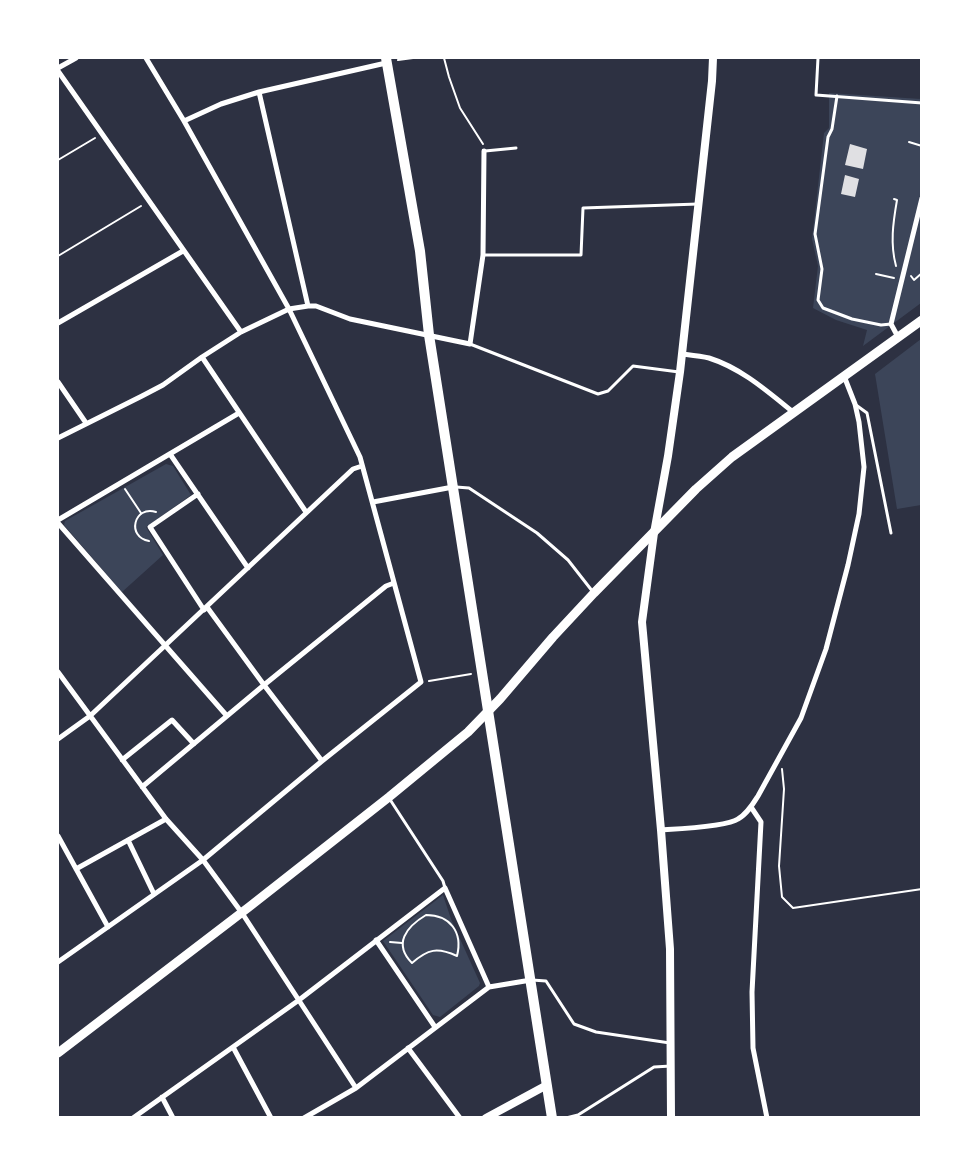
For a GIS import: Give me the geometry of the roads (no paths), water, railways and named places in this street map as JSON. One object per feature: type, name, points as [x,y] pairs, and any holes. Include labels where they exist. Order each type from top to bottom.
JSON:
[{"type":"highway","points":[[386,60],[420,251],[429,335],[552,1118]]},
{"type":"main road","points":[[58,1053],[389,798],[468,732],[594,593],[696,490],[732,458],[793,412],[922,320]]},
{"type":"street","points":[[58,68],[76,58]]},
{"type":"street","points":[[58,962],[203,860],[421,682],[360,457],[289,309],[184,121],[146,58]]},
{"type":"street","points":[[671,1118],[670,949],[642,622],[654,533],[668,456],[680,372],[713,58]]},
{"type":"street","points":[[184,121],[221,104],[258,92],[386,60]]},
{"type":"street","points":[[58,72],[241,332]]},
{"type":"street","points":[[258,92],[308,306]]},
{"type":"street","points":[[58,438],[163,385],[241,332],[289,309],[316,306],[350,319],[470,344],[483,255],[484,151]]},
{"type":"street","points":[[898,337],[891,324],[922,198]]},
{"type":"street","points":[[58,323],[183,251]]},
{"type":"street","points":[[682,354],[708,358],[733,367],[793,412]]},
{"type":"street","points":[[202,357],[306,512]]},
{"type":"street","points":[[661,830],[703,827],[737,820],[751,807],[781,757],[801,718],[826,649],[859,514],[864,467],[859,422],[844,376]]},
{"type":"street","points":[[58,382],[86,424]]},
{"type":"street","points":[[227,716],[58,522],[121,482],[239,413]]},
{"type":"street","points":[[170,454],[248,568]]},
{"type":"street","points":[[58,739],[90,716],[306,512],[353,469],[362,466]]},
{"type":"street","points":[[373,502],[453,487]]},
{"type":"street","points":[[198,494],[150,528],[205,608],[322,761]]},
{"type":"street","points":[[142,788],[264,685],[386,586],[394,582]]},
{"type":"street","points":[[58,672],[142,788],[166,819],[203,860],[242,913],[356,1088]]},
{"type":"street","points":[[122,760],[172,720],[194,744]]},
{"type":"street","points":[[751,807],[761,822],[752,992],[753,1048],[768,1118]]},
{"type":"street","points":[[76,869],[166,819]]},
{"type":"street","points":[[58,836],[108,927]]},
{"type":"street","points":[[128,840],[154,894]]},
{"type":"street","points":[[133,1118],[299,1000],[445,888],[489,988]]},
{"type":"street","points":[[376,940],[435,1027]]},
{"type":"street","points":[[304,1118],[356,1088],[489,988],[531,980]]},
{"type":"street","points":[[233,1047],[271,1118]]},
{"type":"street","points":[[408,1048],[460,1118]]},
{"type":"street","points":[[486,1118],[547,1085]]},
{"type":"street","points":[[162,1097],[173,1118]]},
{"type":"lane","points":[[818,58],[816,95],[922,103]]},
{"type":"lane","points":[[837,96],[832,129],[828,137],[815,234],[822,269],[818,300],[823,308],[852,319],[881,325],[891,324]]},
{"type":"lane","points":[[484,151],[516,148]]},
{"type":"lane","points":[[483,255],[581,255],[583,208],[698,204]]},
{"type":"lane","points":[[470,344],[598,394],[608,392],[633,366],[680,372]]},
{"type":"lane","points":[[855,405],[867,413],[891,533]]},
{"type":"lane","points":[[453,487],[462,486],[469,488],[537,533],[568,560],[594,593]]},
{"type":"lane","points":[[389,798],[445,888]]},
{"type":"lane","points":[[531,980],[546,981],[574,1024],[596,1032],[671,1044]]},
{"type":"lane","points":[[566,1118],[578,1115],[654,1067],[671,1066]]}]
